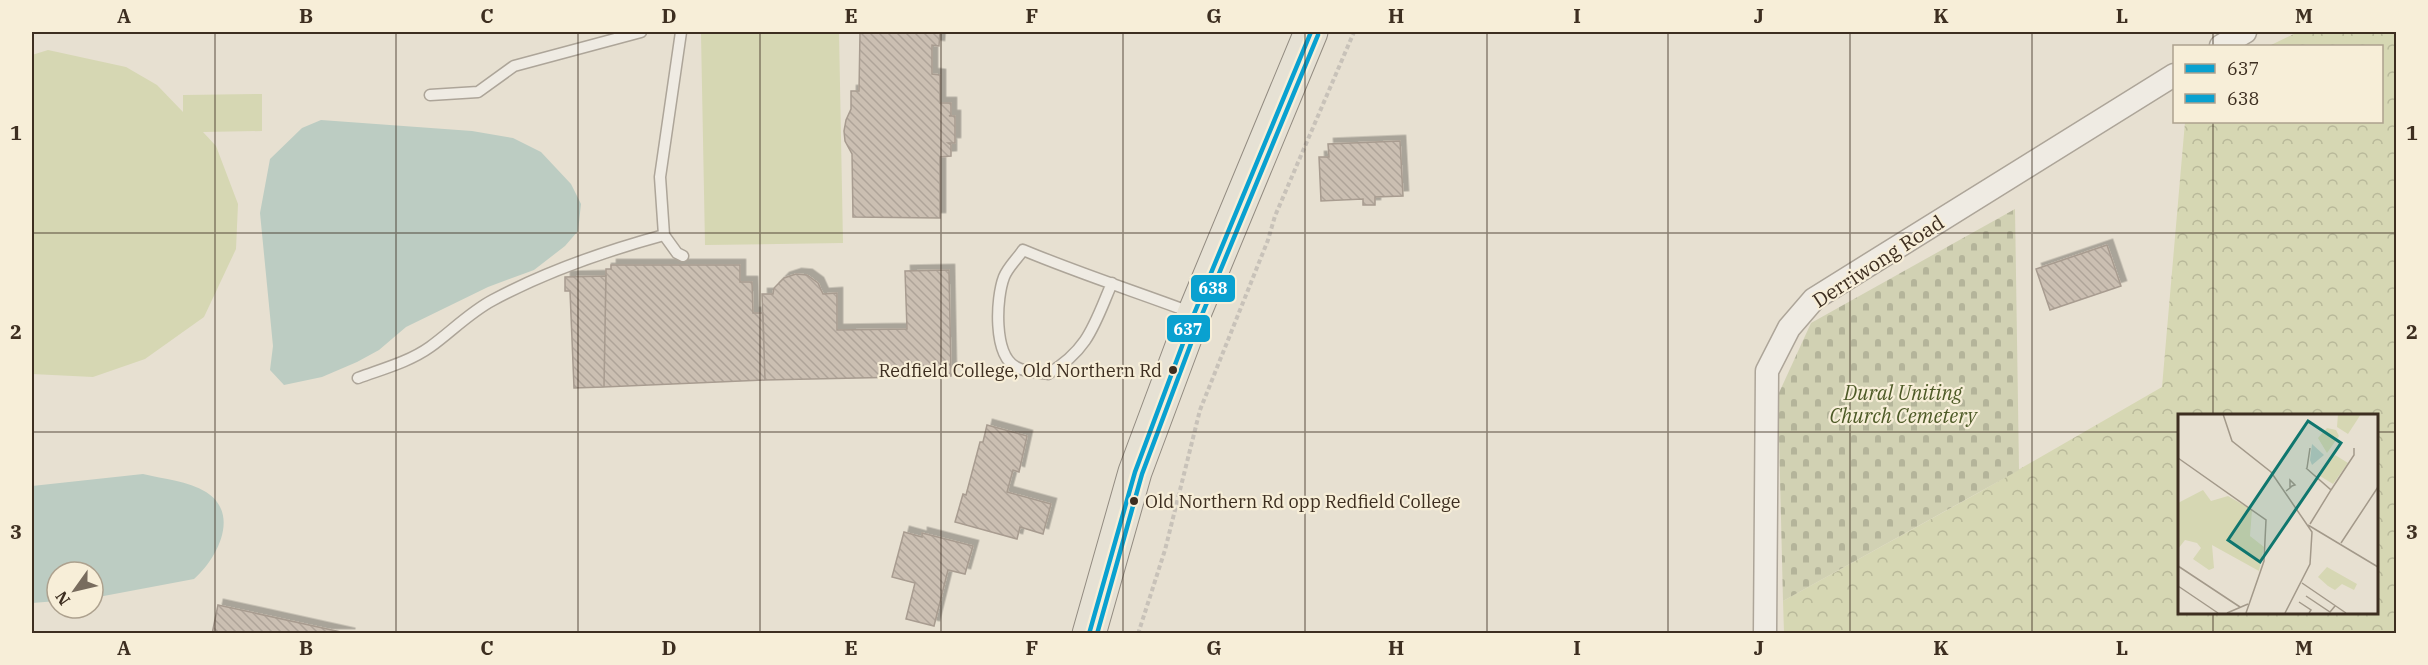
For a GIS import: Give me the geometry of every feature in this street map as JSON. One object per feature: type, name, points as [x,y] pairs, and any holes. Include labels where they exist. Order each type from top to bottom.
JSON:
[{"type":"main road","points":[[1089,633],[1134,472],[1194,314],[1311,32]]},
{"type":"street","points":[[2223,45],[2245,32]]},
{"type":"street","name":"Derriwong Road","points":[[1765,633],[1767,371],[1789,328],[1814,299],[2173,76]]},
{"type":"lane","points":[[430,94],[478,92],[514,66],[641,32]]},
{"type":"lane","points":[[681,32],[660,177],[664,235],[677,253],[683,256]]},
{"type":"lane","points":[[358,378],[409,359],[429,348],[490,302],[532,280],[616,249],[664,235]]},
{"type":"lane","points":[[1112,283],[1088,339],[1068,362],[1048,374],[1016,368],[1006,360],[999,338],[1000,289],[1005,273],[1023,250],[1112,283],[1194,314]]},
{"type":"path","points":[[1138,633],[1165,550],[1200,410],[1268,240],[1275,216],[1354,32]]},
{"type":"green space","points":[[839,32],[843,243],[705,245],[701,34]]},
{"type":"green space","points":[[2298,32],[2396,32],[2396,633],[1784,633],[1783,601],[1978,493],[2162,387],[2185,123],[2383,123],[2383,45],[2271,45]]},
{"type":"green space","points":[[48,50],[126,67],[157,85],[183,112],[183,95],[262,94],[262,131],[203,132],[216,146],[238,204],[236,249],[204,317],[145,359],[93,377],[32,374],[32,55]]},
{"type":"green space","name":"Dural Uniting Church Cemetery","points":[[2015,209],[2019,470],[1783,601],[1778,395],[1811,323]]},
{"type":"shaded area","points":[[321,120],[472,131],[513,138],[541,152],[571,184],[581,204],[578,231],[565,246],[534,270],[488,287],[406,327],[379,350],[357,362],[322,377],[284,385],[270,370],[273,346],[260,213],[270,159],[302,128]]},
{"type":"shaded area","points":[[143,474],[192,485],[206,492],[216,501],[222,512],[224,524],[222,536],[210,560],[194,579],[105,596],[105,560],[45,560],[45,602],[32,603],[32,486]]},
{"type":"building","points":[[860,32],[940,32],[939,46],[932,45],[932,74],[940,75],[940,103],[951,103],[951,115],[949,116],[955,116],[955,143],[948,143],[951,145],[951,156],[940,157],[940,218],[853,217],[852,154],[845,141],[844,131],[851,109],[851,91],[859,91]]},
{"type":"building","points":[[1400,141],[1403,196],[1375,197],[1375,205],[1363,205],[1363,199],[1321,201],[1319,157],[1329,157],[1328,144]]},
{"type":"building","points":[[2107,245],[2121,286],[2050,310],[2036,269]]},
{"type":"building","points":[[611,265],[740,265],[740,282],[752,282],[753,313],[763,313],[765,380],[604,387],[606,269],[611,269]]},
{"type":"building","points":[[949,270],[951,376],[765,380],[762,294],[773,294],[774,288],[784,278],[796,274],[807,275],[818,283],[823,294],[837,293],[837,330],[907,329],[905,271]]},
{"type":"building","points":[[606,276],[604,387],[574,388],[570,291],[565,291],[565,277]]},
{"type":"building","points":[[987,425],[1027,436],[1019,472],[1013,470],[1007,492],[1051,504],[1043,534],[1020,527],[1017,539],[955,522],[963,494],[966,495],[980,442],[983,442]]},
{"type":"building","points":[[904,532],[922,537],[922,533],[973,546],[965,574],[948,570],[934,626],[906,619],[915,583],[892,577]]},
{"type":"building","points":[[218,605],[350,634],[212,634]]},
{"type":"transit line","name":"637","points":[[1089,634],[1135,472],[1194,314],[1311,32]]},
{"type":"transit line","name":"638","points":[[1097,634],[1142,474],[1201,317],[1318,35]]},
{"type":"place","name":"Redfield College, Old Northern Rd","points":[[1173,370]]},
{"type":"place","name":"Old Northern Rd opp Redfield College","points":[[1134,501]]}]
